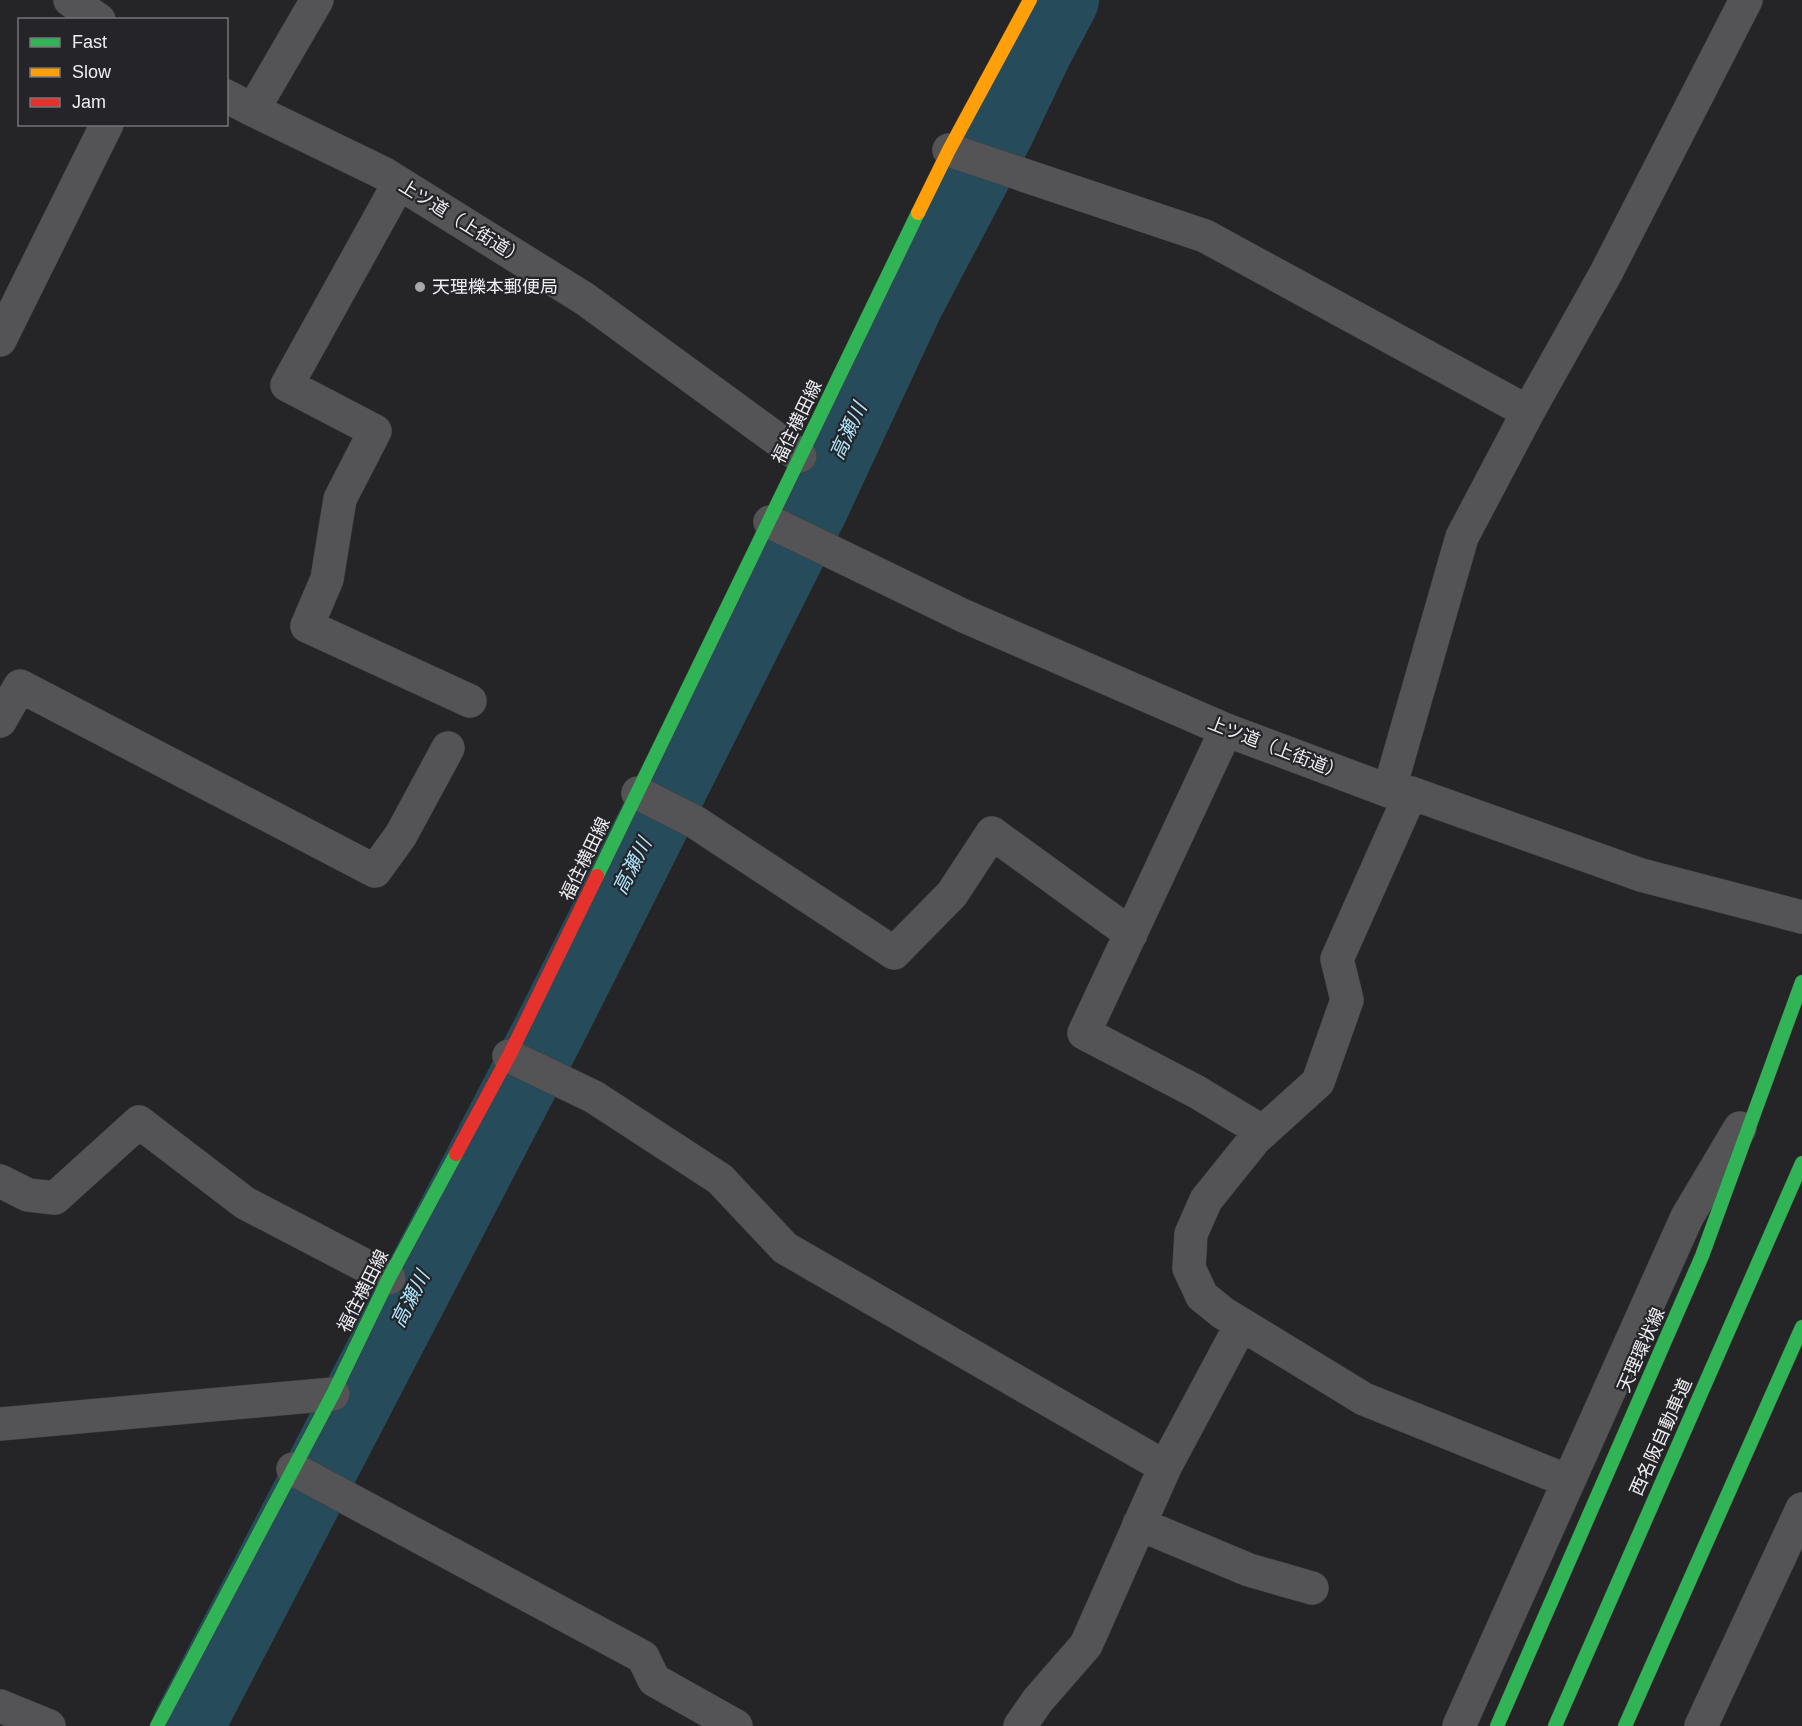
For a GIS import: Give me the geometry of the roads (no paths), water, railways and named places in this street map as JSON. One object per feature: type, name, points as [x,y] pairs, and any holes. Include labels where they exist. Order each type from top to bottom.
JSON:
[{"type":"main road","name":"福住横田線","points":[[157,1726],[333,1394],[389,1278],[509,1056],[950,150],[1030,0]]},
{"type":"main road","name":"天理環状線","points":[[1497,1726],[1702,1256],[1802,982]]},
{"type":"main road","name":"西名阪自動車道","points":[[1554,1726],[1802,1163]]},
{"type":"main road","points":[[1625,1726],[1802,1327]]},
{"type":"street","points":[[70,0],[96,18]]},
{"type":"street","points":[[240,103],[317,0]]},
{"type":"street","points":[[1568,1481],[1364,1399],[1240,1325],[1202,1296],[1190,1268],[1191,1234],[1206,1200],[1255,1139],[1318,1082],[1347,1000],[1336,959],[1400,792],[1462,537],[1528,412],[1606,273],[1746,0]]},
{"type":"street","name":"上ツ道（上街道）","points":[[240,103],[383,173],[585,299],[800,456]]},
{"type":"street","points":[[0,340],[107,126]]},
{"type":"street","points":[[950,150],[1205,236],[1528,412]]},
{"type":"street","points":[[399,183],[287,386],[375,431],[340,499],[327,579],[307,626],[470,701]]},
{"type":"street","name":"上ツ道（上街道）","points":[[770,522],[964,616],[1226,730],[1641,875],[1802,917]]},
{"type":"street","points":[[0,721],[20,686],[375,871],[401,834],[448,748]]},
{"type":"street","points":[[1226,730],[1084,1033],[1197,1092],[1263,1132]]},
{"type":"street","points":[[638,793],[695,822],[894,954],[952,894],[992,833],[1131,933]]},
{"type":"street","points":[[509,1056],[594,1097],[720,1179],[785,1248],[1165,1467]]},
{"type":"street","points":[[1459,1726],[1687,1217],[1763,1089]]},
{"type":"street","points":[[0,1181],[28,1195],[56,1198],[139,1122],[245,1203],[389,1278]]},
{"type":"street","points":[[1020,1726],[1038,1700],[1086,1645],[1165,1467],[1240,1325]]},
{"type":"street","points":[[0,1424],[333,1394]]},
{"type":"street","points":[[293,1469],[644,1657],[654,1680],[736,1726]]},
{"type":"street","points":[[1701,1726],[1802,1509]]},
{"type":"street","points":[[1139,1524],[1249,1570],[1312,1588]]},
{"type":"street","points":[[0,1706],[49,1726]]},
{"type":"waterway","name":"高瀬川","points":[[188,1726],[548,1033],[812,508],[908,302],[998,131],[1063,0]]},
{"type":"place","name":"天理櫟本郵便局","points":[[420,287]]}]
